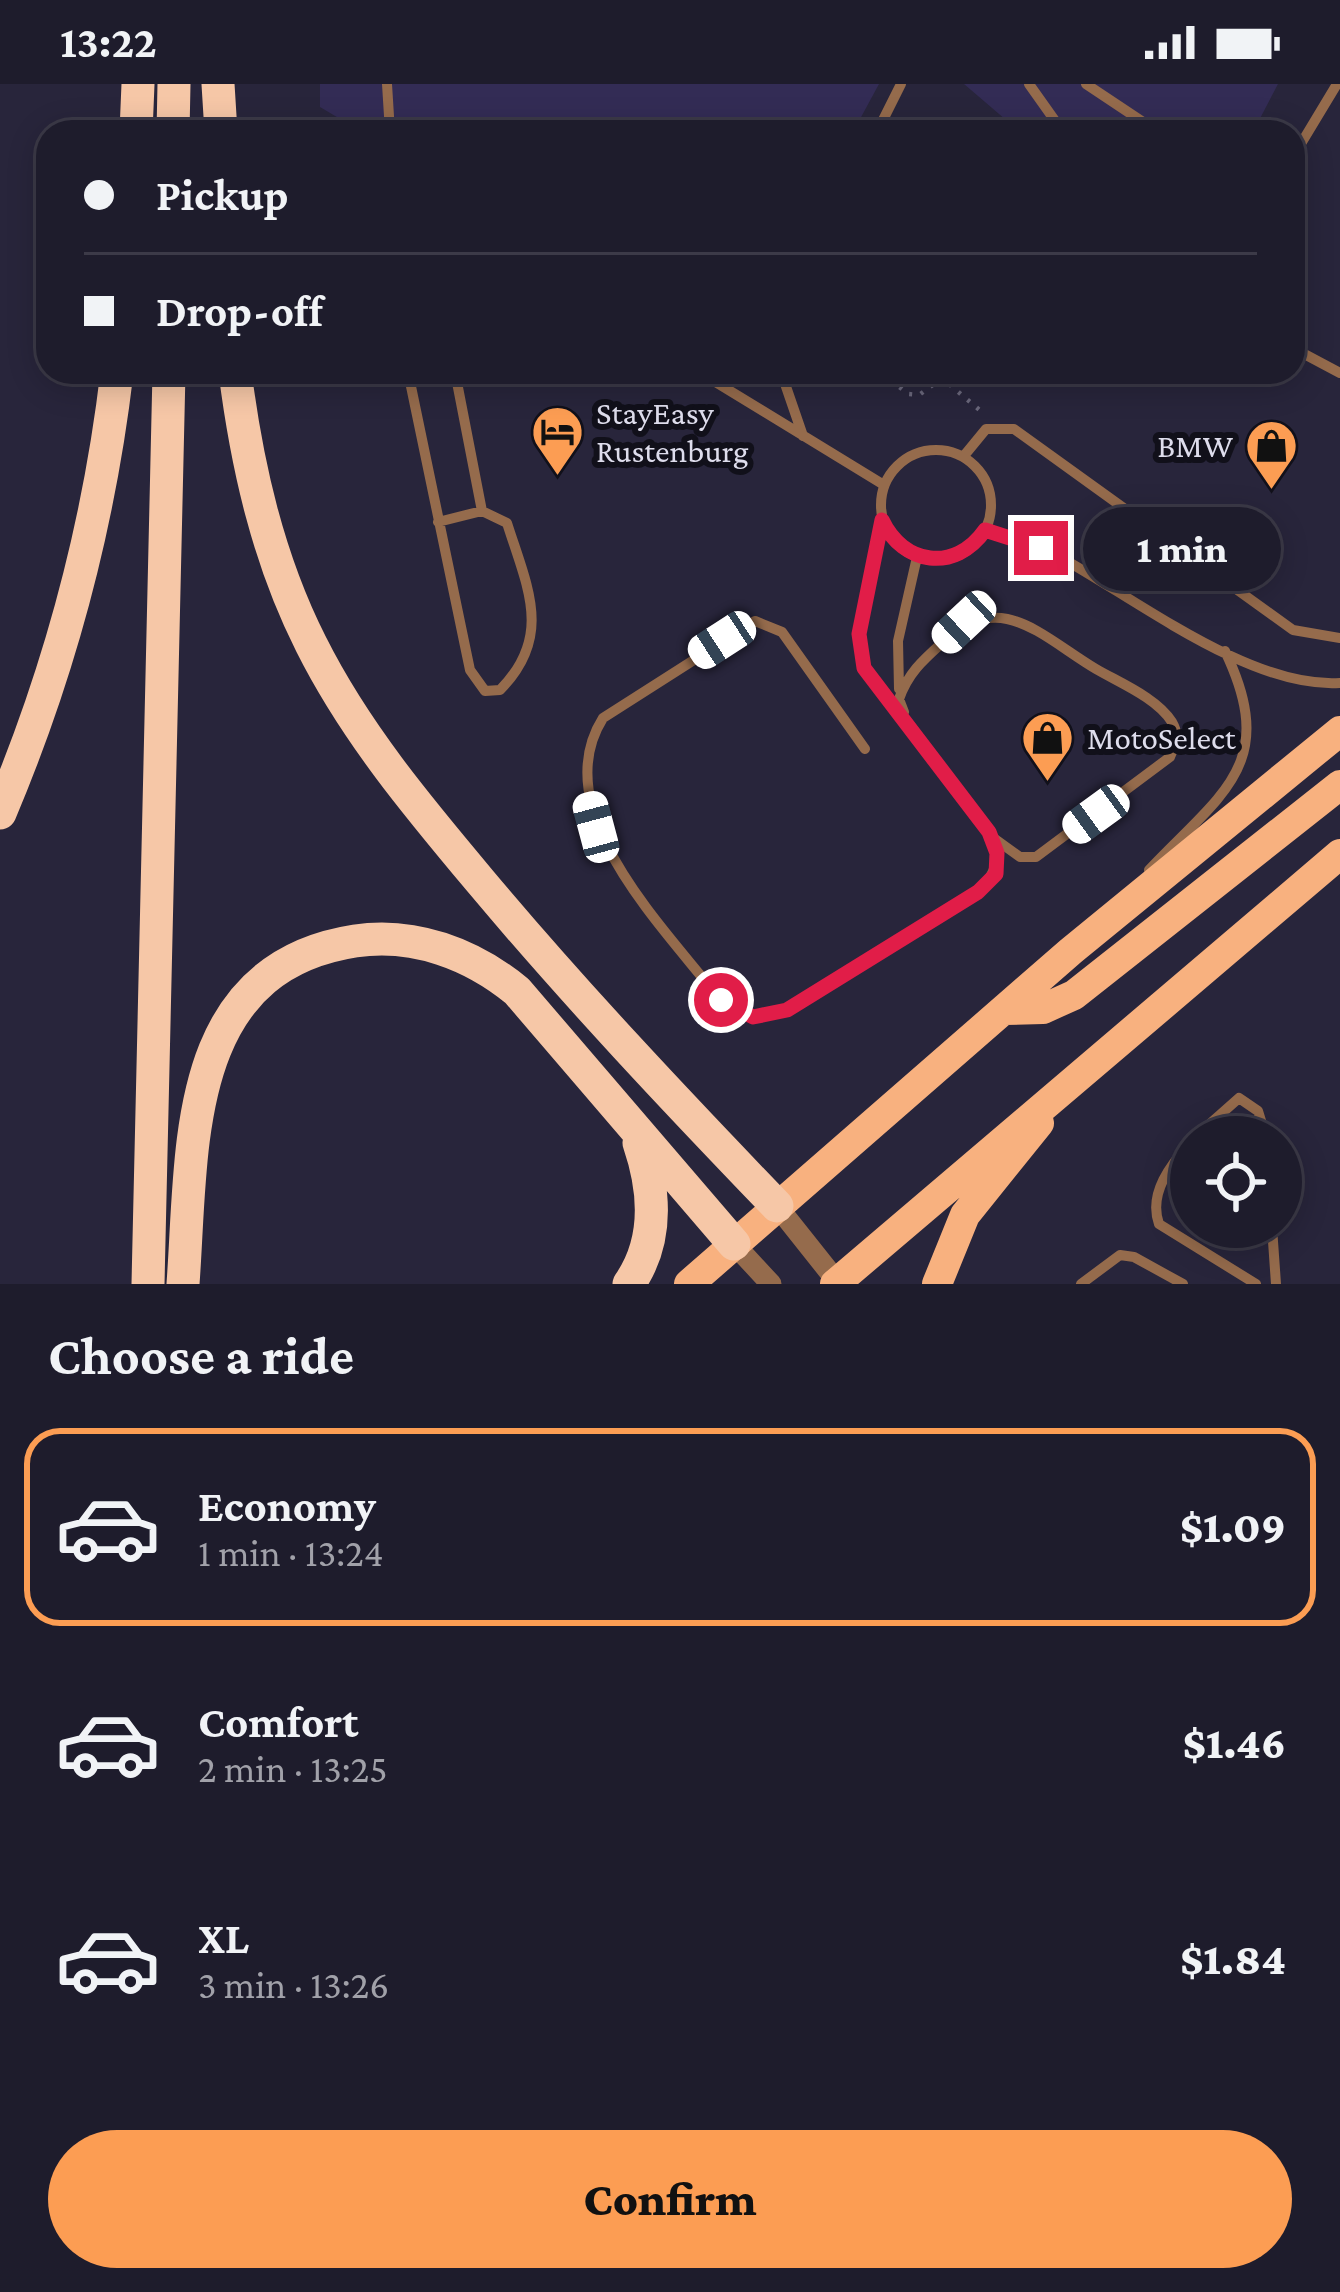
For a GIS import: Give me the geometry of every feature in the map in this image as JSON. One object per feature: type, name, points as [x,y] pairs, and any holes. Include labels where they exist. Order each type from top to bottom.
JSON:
[{"type":"highway","points":[[136,120],[138,84]]},
{"type":"highway","points":[[173,120],[174,84]]},
{"type":"highway","points":[[218,84],[220,120]]},
{"type":"highway","points":[[0,813],[38,717],[85,565],[115,384]]},
{"type":"highway","points":[[148,1284],[169,384]]},
{"type":"highway","points":[[237,384],[252,478],[273,550],[310,642],[352,717],[574,994],[777,1206]]},
{"type":"highway","points":[[183,1284],[195,1124],[217,1040],[256,987],[320,950],[370,939],[447,950],[485,967],[538,1011],[734,1244]]},
{"type":"highway","points":[[628,1284],[641,1263],[652,1206],[650,1177],[633,1128]]},
{"type":"main road","points":[[689,1284],[1072,951],[1340,731]]},
{"type":"main road","points":[[1004,1010],[1043,1009],[1093,982],[1340,785]]},
{"type":"main road","points":[[837,1283],[1340,854]]},
{"type":"main road","points":[[937,1284],[965,1215],[1067,1084]]},
{"type":"street","points":[[777,1206],[837,1283]]},
{"type":"street","points":[[734,1244],[771,1284]]},
{"type":"lane","points":[[387,84],[389,120]]},
{"type":"lane","points":[[883,120],[902,84]]},
{"type":"lane","points":[[1029,84],[1054,120]]},
{"type":"lane","points":[[1085,84],[1140,120]]},
{"type":"lane","points":[[1305,138],[1337,84]]},
{"type":"lane","points":[[1305,354],[1340,373]]},
{"type":"lane","points":[[410,384],[438,522],[470,670],[485,691],[500,690],[531,651],[535,632],[507,523],[482,511],[438,522]]},
{"type":"lane","points":[[457,384],[482,511]]},
{"type":"lane","points":[[718,384],[884,485]]},
{"type":"lane","points":[[785,384],[803,436]]},
{"type":"lane","points":[[963,457],[986,429],[996,425],[1031,438],[1293,631],[1340,638]]},
{"type":"lane","points":[[882,520],[890,536],[917,557],[956,556],[985,530],[990,514],[986,482],[963,457],[926,450],[908,456],[884,485],[860,652],[864,668],[1003,848],[1020,857],[1036,857],[1170,757],[1178,740],[1174,725],[1144,697],[1002,615],[984,614],[964,622],[907,675],[899,699]]},
{"type":"lane","points":[[985,530],[1041,548],[1225,651],[1304,681],[1340,683]]},
{"type":"lane","points":[[909,724],[899,699],[898,641],[917,557]]},
{"type":"lane","points":[[865,749],[782,632],[755,622],[603,718],[590,739],[588,796],[596,827],[614,860],[721,1000],[753,1017],[787,1010],[978,892],[996,874],[997,853],[989,832]]},
{"type":"lane","points":[[1072,951],[1234,776],[1250,726],[1244,692],[1225,651]]},
{"type":"lane","points":[[1219,1116],[1239,1098],[1260,1116]]},
{"type":"lane","points":[[1170,1170],[1154,1202],[1159,1224],[1170,1233]]},
{"type":"lane","points":[[1192,1248],[1256,1284]]},
{"type":"lane","points":[[1274,1248],[1276,1284]]},
{"type":"lane","points":[[1081,1284],[1120,1255],[1134,1257],[1183,1284]]},
{"type":"path","points":[[896,384],[908,394],[920,395],[934,384]]},
{"type":"path","points":[[954,384],[996,425]]},
{"type":"shaded area","points":[[320,84],[879,84],[860,120],[342,120],[320,107]]},
{"type":"shaded area","points":[[964,84],[1278,84],[1259,120],[1006,120]]},
{"type":"place","name":"StayEasy Rustenburg","points":[[557,477]]},
{"type":"place","name":"BMW","points":[[1272,491]]},
{"type":"place","name":"MotoSelect","points":[[1048,783]]},
{"type":"route","points":[[721,1000],[753,1017],[787,1010],[978,892],[996,874],[997,853],[989,832],[864,668],[859,634],[882,520],[902,549],[930,560],[968,550],[985,530],[1041,548]]}]
